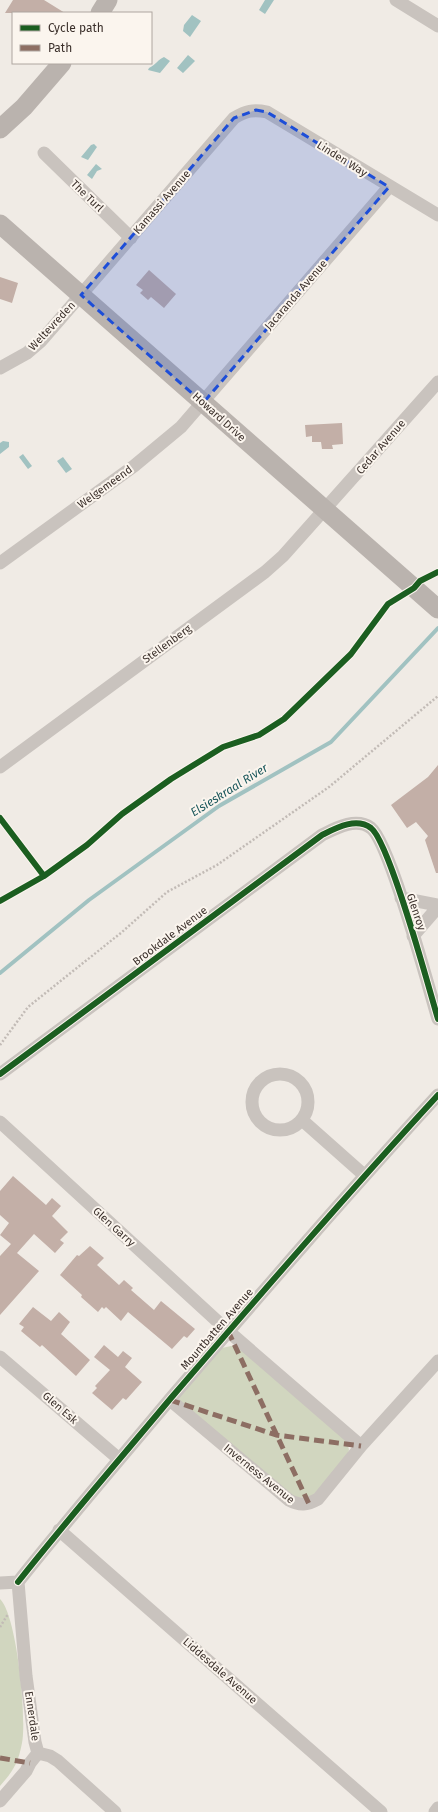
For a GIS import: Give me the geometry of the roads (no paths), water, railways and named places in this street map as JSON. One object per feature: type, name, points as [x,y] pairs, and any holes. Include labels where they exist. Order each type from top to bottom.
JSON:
[{"type":"street","points":[[101,12],[108,0]]},
{"type":"street","points":[[396,0],[438,26]]},
{"type":"street","points":[[0,129],[24,108],[61,64]]},
{"type":"street","name":"Linden Way","points":[[245,111],[256,110],[267,112],[389,187],[438,215]]},
{"type":"street","name":"Kamassi Avenue","points":[[81,295],[234,118],[245,111]]},
{"type":"street","name":"The Turl","points":[[44,153],[131,238]]},
{"type":"street","name":"Jacaranda Avenue","points":[[203,403],[389,187]]},
{"type":"street","name":"Howard Drive","points":[[0,224],[438,609]]},
{"type":"street","name":"Weltevreden","points":[[0,368],[27,353],[41,341],[81,295]]},
{"type":"street","name":"Cedar Avenue","points":[[325,511],[438,382]]},
{"type":"street","name":"Welgemeend","points":[[0,563],[134,466],[181,427],[203,403]]},
{"type":"street","name":"Stellenberg","points":[[0,767],[265,572],[284,556],[325,511]]},
{"type":"street","name":"Glenroy","points":[[357,823],[371,828],[382,844],[413,936],[438,1020]]},
{"type":"street","name":"Brookdale Avenue","points":[[0,1074],[322,835],[340,826],[357,823]]},
{"type":"street","points":[[400,898],[438,906],[413,936]]},
{"type":"street","points":[[283,1073],[295,1077],[303,1084],[308,1097],[307,1111],[302,1120],[293,1127],[283,1130],[272,1129],[262,1124],[255,1116],[251,1106],[252,1093],[258,1083],[264,1077],[273,1074],[283,1073]]},
{"type":"street","name":"Mountbatten Avenue","points":[[18,1582],[59,1530],[228,1331],[364,1175],[438,1095]]},
{"type":"street","points":[[302,1120],[364,1175]]},
{"type":"street","name":"Glen Garry","points":[[0,1122],[228,1331]]},
{"type":"street","points":[[228,1331],[362,1446]]},
{"type":"street","name":"Glen Esk","points":[[0,1357],[119,1459]]},
{"type":"street","name":"Inverness Avenue","points":[[170,1400],[289,1500],[298,1505],[308,1504],[318,1499],[362,1446],[438,1361]]},
{"type":"street","name":"Liddesdale Avenue","points":[[59,1530],[381,1812]]},
{"type":"street","points":[[0,1582],[18,1582]]},
{"type":"street","name":"Ennerdale","points":[[18,1582],[26,1676],[34,1742],[38,1753],[50,1756],[58,1761],[115,1812]]},
{"type":"street","points":[[0,1801],[26,1771],[38,1753]]},
{"type":"street","points":[[434,1812],[438,1808]]},
{"type":"water","points":[[265,0],[274,0],[265,14],[259,10]]},
{"type":"water","points":[[192,15],[201,21],[190,37],[183,31],[184,25]]},
{"type":"water","points":[[188,55],[195,61],[183,73],[177,68]]},
{"type":"water","points":[[164,57],[170,61],[160,73],[148,70],[160,59]]},
{"type":"water","points":[[94,144],[97,147],[88,160],[81,157],[91,145]]},
{"type":"water","points":[[96,164],[102,169],[97,171],[92,179],[87,175]]},
{"type":"water","points":[[3,441],[9,442],[9,447],[0,454],[0,443]]},
{"type":"water","points":[[23,454],[32,466],[28,469],[19,457]]},
{"type":"water","points":[[63,457],[72,469],[66,473],[57,461]]},
{"type":"waterway","name":"Elsieskraal River","points":[[0,973],[89,900],[219,806],[331,742],[438,628]]}]
